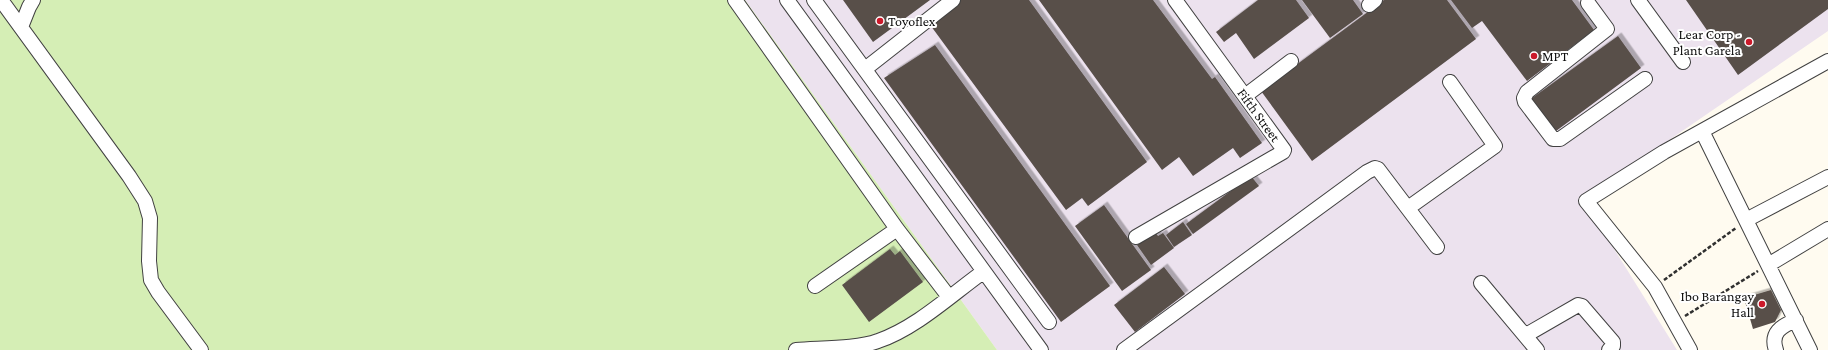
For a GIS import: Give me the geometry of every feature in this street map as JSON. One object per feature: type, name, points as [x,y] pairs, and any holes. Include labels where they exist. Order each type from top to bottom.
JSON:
[{"type":"street","points":[[1,0],[129,176],[145,201],[150,218],[149,261],[151,280],[201,350]]},
{"type":"street","points":[[21,27],[28,7],[33,0]]},
{"type":"street","points":[[735,0],[897,229],[949,297]]},
{"type":"street","points":[[787,0],[1041,350]]},
{"type":"street","points":[[814,0],[1049,322]]},
{"type":"street","points":[[865,69],[954,0]]},
{"type":"street","name":"Fifth Street","points":[[1136,237],[1283,152],[1283,148],[1175,0]]},
{"type":"street","points":[[1638,0],[1683,62]]},
{"type":"street","points":[[1589,1],[1607,29],[1527,92],[1524,98],[1553,139],[1560,139],[1645,79]]},
{"type":"street","points":[[1245,96],[1291,61]]},
{"type":"street","points":[[1690,350],[1676,322],[1655,287],[1586,201],[1664,152],[1828,61]]},
{"type":"street","points":[[1408,208],[1495,146],[1450,82]]},
{"type":"street","points":[[1702,131],[1810,350]]},
{"type":"street","points":[[1124,350],[1367,172],[1375,168],[1378,169],[1437,247]]},
{"type":"street","points":[[1746,220],[1828,177]]},
{"type":"street","points":[[815,286],[897,229]]},
{"type":"street","points":[[1768,265],[1828,229]]},
{"type":"street","points":[[796,350],[877,342],[899,332],[983,272]]},
{"type":"street","points":[[1481,283],[1537,350]]},
{"type":"street","points":[[1526,335],[1578,304],[1582,306],[1613,342],[1613,346],[1609,350]]},
{"type":"street","points":[[1776,350],[1774,341],[1777,331],[1781,327],[1796,320]]},
{"type":"path","points":[[1655,287],[1746,220]]},
{"type":"path","points":[[1676,322],[1768,265]]},
{"type":"shaded area","points":[[745,0],[1828,0],[1828,31],[1583,199],[1677,350],[997,350]]},
{"type":"green space","points":[[0,0],[745,0],[997,350],[0,350]]},
{"type":"building","name":"Toyoflex","points":[[843,0],[930,0],[873,42]]},
{"type":"building","points":[[957,0],[1029,0],[1147,162],[1088,206],[1082,198],[1066,210],[928,22]]},
{"type":"building","points":[[1039,0],[1153,0],[1212,79],[1215,77],[1262,143],[1240,158],[1233,148],[1193,176],[1179,157],[1162,170]]},
{"type":"building","points":[[1258,0],[1296,0],[1309,18],[1254,59],[1236,33],[1224,42],[1216,32]]},
{"type":"building","points":[[1302,0],[1353,0],[1363,14],[1330,38]]},
{"type":"building","points":[[1384,0],[1447,0],[1476,39],[1312,161],[1261,91]]},
{"type":"building","name":"MPT","points":[[1451,0],[1572,0],[1594,30],[1527,81],[1482,21],[1472,28]]},
{"type":"building","name":"Lear Corp - Plant Garela","points":[[1686,0],[1828,0],[1828,9],[1738,75]]},
{"type":"building","points":[[1618,36],[1641,68],[1552,134],[1528,101]]},
{"type":"building","points":[[935,45],[1110,286],[1061,322],[884,78]]},
{"type":"building","points":[[1251,176],[1259,186],[1193,234],[1186,224]]},
{"type":"building","points":[[1104,205],[1151,270],[1122,291],[1075,226]]},
{"type":"building","points":[[1183,222],[1192,235],[1174,247],[1166,235]]},
{"type":"building","points":[[1155,232],[1158,236],[1163,233],[1174,248],[1151,265],[1137,245]]},
{"type":"building","points":[[890,249],[895,255],[900,251],[923,282],[869,322],[842,285]]},
{"type":"building","points":[[1164,267],[1185,294],[1135,332],[1114,305]]},
{"type":"building","name":"Ibo Barangay Hall","points":[[1771,290],[1781,310],[1775,322],[1753,329],[1744,298]]},
{"type":"place","name":"Toyoflex","points":[[880,21]]},
{"type":"place","name":"Lear Corp - Plant Garela","points":[[1749,42]]},
{"type":"place","name":"MPT","points":[[1534,56]]},
{"type":"place","name":"Ibo Barangay Hall","points":[[1762,304]]}]
